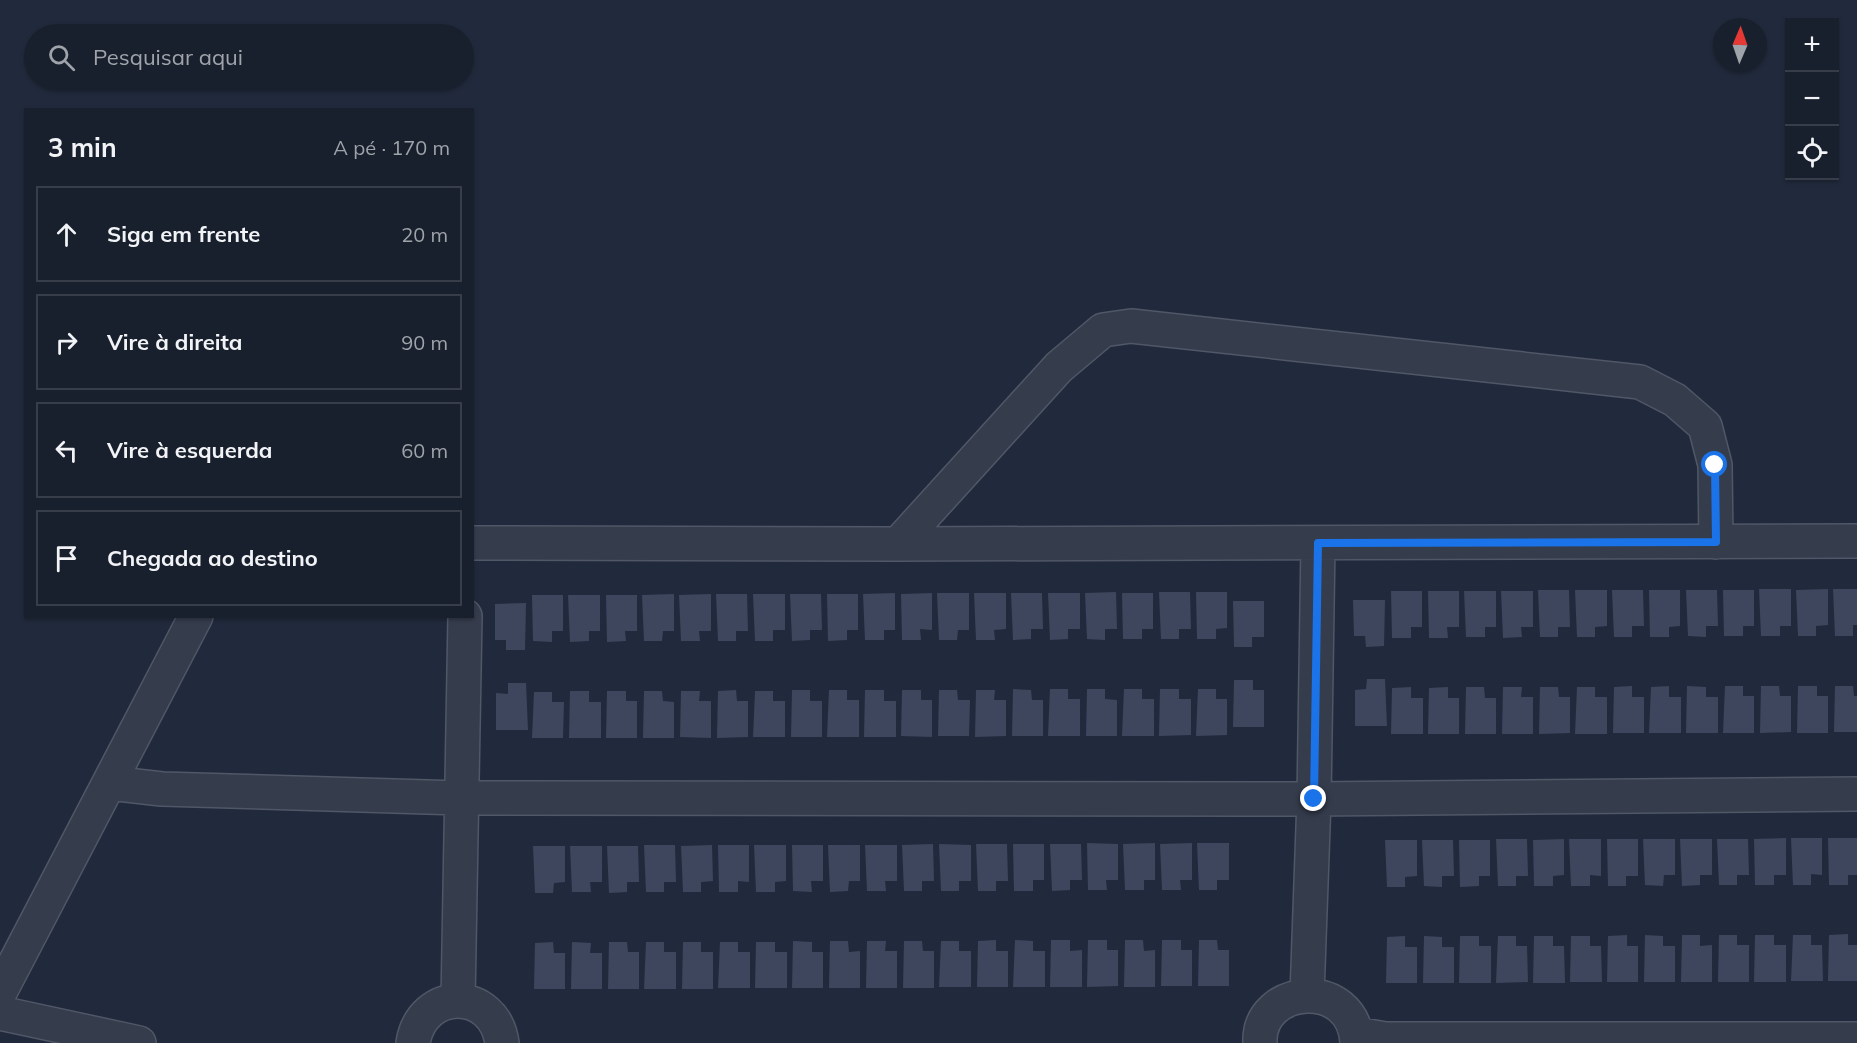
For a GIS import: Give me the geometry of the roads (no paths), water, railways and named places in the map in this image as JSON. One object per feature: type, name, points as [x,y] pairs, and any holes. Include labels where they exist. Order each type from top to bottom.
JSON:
[{"type":"street","points":[[898,544],[1059,368],[1103,330],[1131,326],[1640,382],[1675,400],[1704,426],[1715,465],[1716,542]]},
{"type":"street","points":[[474,543],[1857,541]]},
{"type":"street","points":[[1307,995],[1314,799],[1318,543]]},
{"type":"street","points":[[0,992],[195,618]]},
{"type":"street","points":[[458,1001],[465,618]]},
{"type":"street","points":[[108,783],[162,789],[460,798],[1314,799],[1857,794]]},
{"type":"street","points":[[1260,1043],[1259,1037],[1265,1021],[1275,1008],[1290,999],[1307,995],[1324,997],[1339,1005],[1351,1018],[1357,1039],[1857,1039]]},
{"type":"street","points":[[413,1043],[415,1031],[421,1019],[431,1009],[444,1003],[458,1001],[472,1003],[484,1009],[501,1032],[502,1043]]},
{"type":"street","points":[[0,1013],[140,1043]]}]
